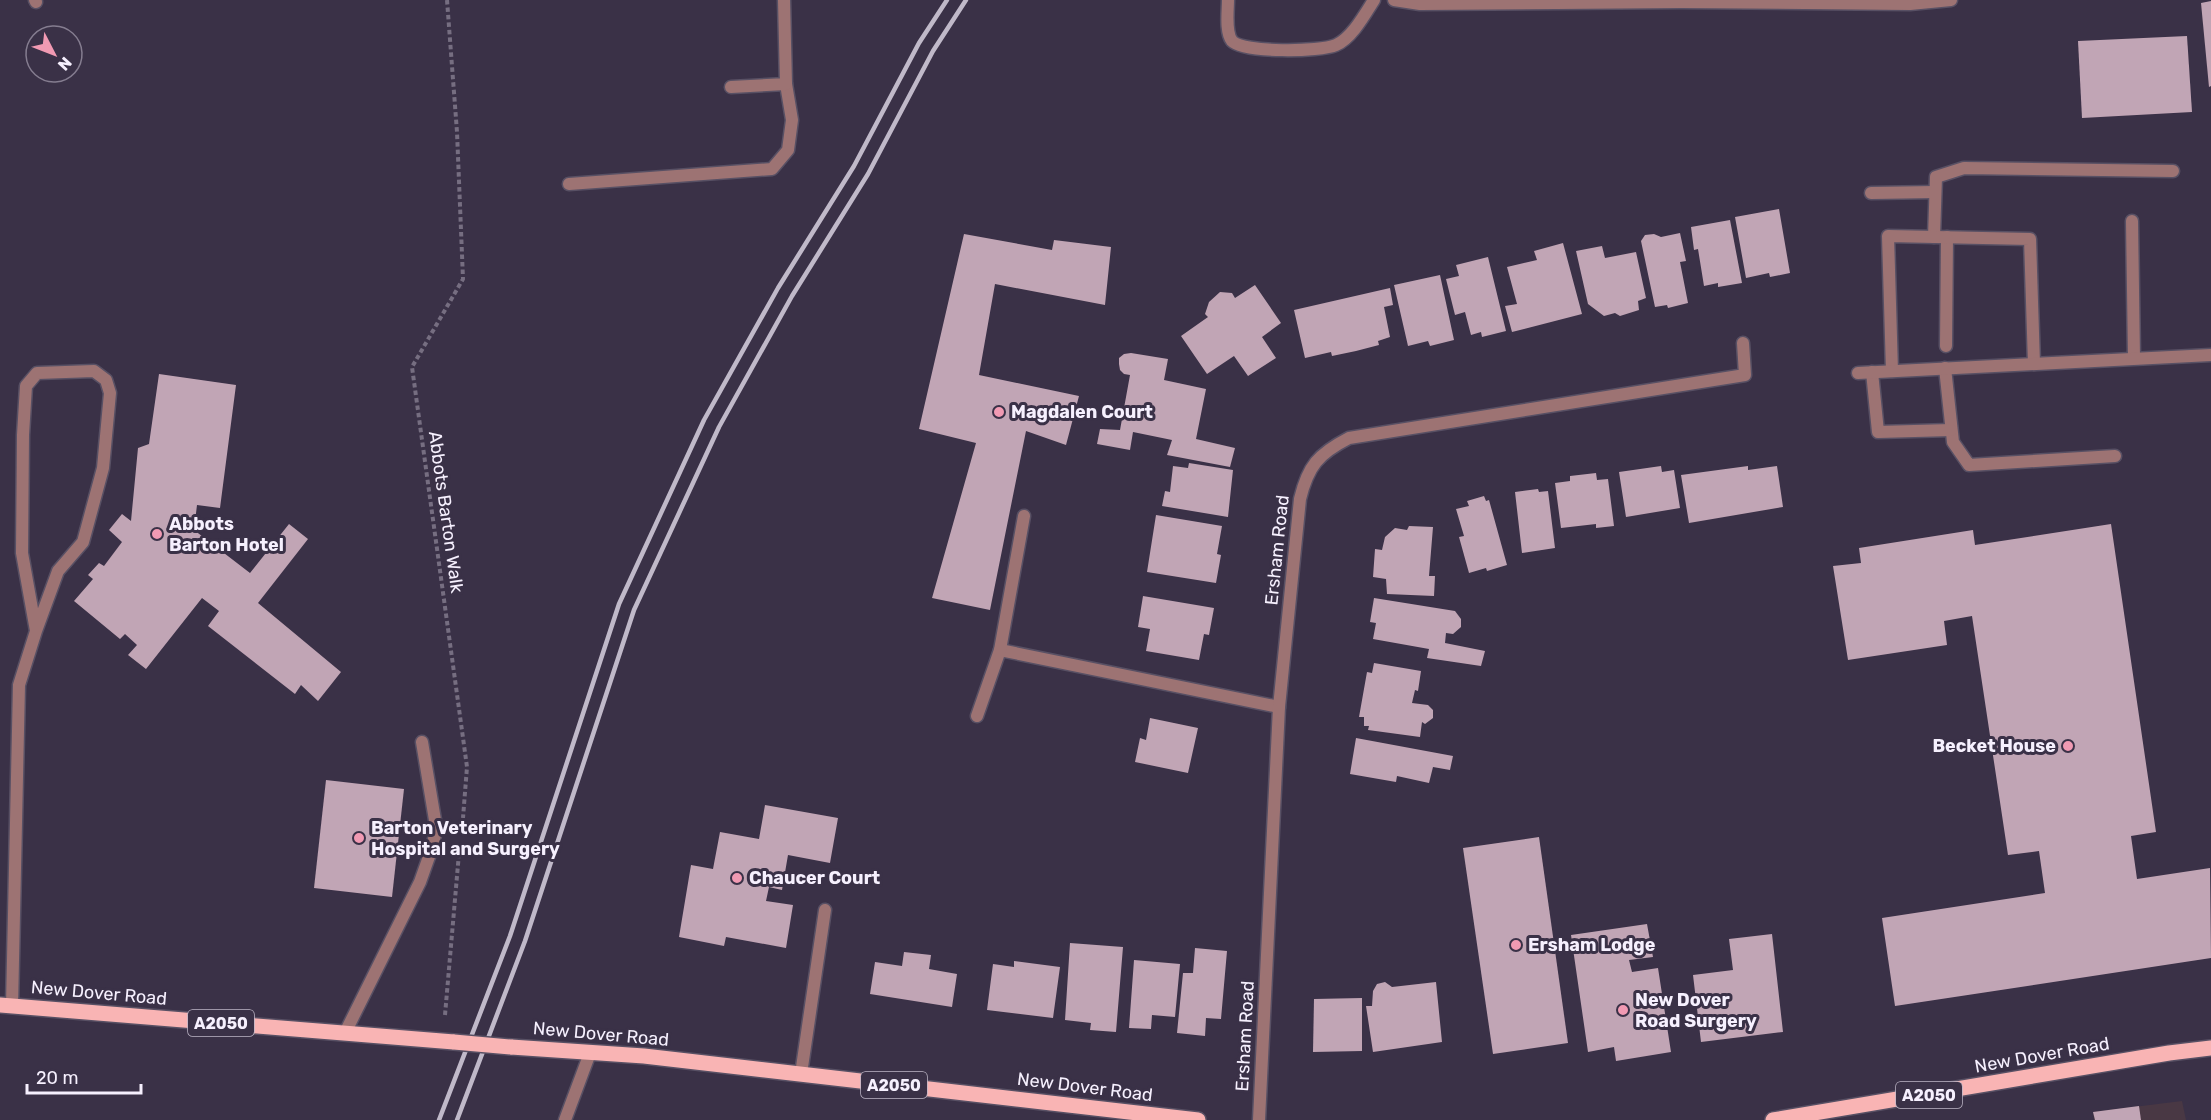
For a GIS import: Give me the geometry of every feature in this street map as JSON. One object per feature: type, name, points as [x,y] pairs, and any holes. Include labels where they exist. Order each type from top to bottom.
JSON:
[{"type":"main road","name":"New Dover Road","points":[[6,1005],[644,1056],[1198,1120]]},
{"type":"main road","name":"New Dover Road","points":[[1773,1120],[1796,1118],[2169,1053],[2211,1048]]},
{"type":"street","points":[[569,184],[772,169],[788,150],[792,120],[786,84],[784,0]]},
{"type":"street","points":[[1228,0],[1228,34],[1233,42],[1244,47],[1295,52],[1336,45],[1359,26],[1374,0]]},
{"type":"street","points":[[1395,0],[1420,4],[1681,2],[1910,4],[1951,0]]},
{"type":"street","points":[[731,87],[786,84]]},
{"type":"street","points":[[1946,346],[1935,192],[1936,177],[1964,168],[2173,171]]},
{"type":"street","points":[[1871,193],[1935,192]]},
{"type":"street","points":[[2132,221],[2134,358]]},
{"type":"street","points":[[1892,371],[1888,236],[2030,239],[2034,364]]},
{"type":"street","name":"Ersham Road","points":[[1259,1120],[1279,707],[1300,499],[1305,477],[1316,459],[1329,448],[1349,438],[1745,375],[1743,343]]},
{"type":"street","points":[[1858,373],[2211,355]]},
{"type":"street","points":[[1945,368],[1953,442],[1969,465],[2115,456]]},
{"type":"street","points":[[6,1005],[20,684],[58,571],[83,542],[103,468],[110,393],[106,380],[94,371],[37,373],[26,386],[23,435],[22,553],[36,631]]},
{"type":"street","points":[[1872,372],[1878,432],[1951,430]]},
{"type":"street","points":[[977,716],[1000,651],[1024,516]]},
{"type":"street","points":[[1000,651],[1279,707]]},
{"type":"street","points":[[345,1033],[420,882],[435,835],[435,820],[422,742]]},
{"type":"street","points":[[801,1074],[825,909]]},
{"type":"street","points":[[565,1120],[590,1053]]},
{"type":"path","name":"Abbots Barton Walk","points":[[447,0],[457,132],[463,279],[412,367],[467,767],[462,826]]},
{"type":"path","points":[[448,1041],[460,850]]},
{"type":"shaded area","points":[[2182,1101],[2186,1120],[2094,1120],[2093,1112]]},
{"type":"building","points":[[2211,1],[2211,86],[2209,87],[2201,3]]},
{"type":"building","points":[[2187,36],[2192,112],[2082,118],[2078,41]]},
{"type":"building","points":[[1779,209],[1790,273],[1770,277],[1769,273],[1746,278],[1735,217]]},
{"type":"building","points":[[1730,220],[1742,283],[1718,287],[1718,283],[1704,286],[1698,249],[1694,250],[1691,227]]},
{"type":"building","points":[[1680,233],[1686,261],[1680,262],[1688,303],[1668,308],[1667,305],[1655,307],[1641,241],[1645,235],[1654,234],[1661,237]]},
{"type":"building","name":"Magdalen Court","points":[[964,234],[1052,250],[1054,240],[1111,247],[1105,305],[995,284],[979,375],[1079,396],[1066,445],[1026,431],[990,610],[932,598],[976,443],[919,429]]},
{"type":"building","points":[[1563,243],[1582,314],[1512,332],[1505,306],[1517,304],[1507,267],[1537,260],[1534,251]]},
{"type":"building","points":[[1602,246],[1605,258],[1636,252],[1646,298],[1638,301],[1639,310],[1620,316],[1615,313],[1604,316],[1588,304],[1576,251]]},
{"type":"building","points":[[1488,257],[1506,331],[1482,337],[1481,332],[1471,335],[1465,312],[1455,315],[1446,279],[1459,276],[1456,265]]},
{"type":"building","points":[[1440,275],[1454,340],[1430,346],[1428,341],[1408,346],[1394,285]]},
{"type":"building","points":[[1255,285],[1281,323],[1262,337],[1276,358],[1248,376],[1234,356],[1207,374],[1181,336],[1208,317],[1205,314],[1209,302],[1220,292],[1232,293],[1235,298]]},
{"type":"building","points":[[1390,288],[1393,305],[1384,307],[1390,337],[1378,341],[1379,345],[1356,351],[1332,356],[1331,352],[1305,358],[1294,310]]},
{"type":"building","points":[[1131,353],[1168,359],[1164,380],[1206,389],[1196,439],[1235,448],[1230,467],[1167,455],[1172,440],[1133,432],[1130,450],[1097,444],[1100,429],[1120,430],[1130,375],[1120,370],[1119,358]]},
{"type":"building","name":"Abbots Barton Hotel","points":[[159,374],[236,385],[220,508],[197,505],[194,530],[250,573],[289,524],[308,539],[258,603],[341,672],[318,701],[301,685],[295,694],[208,626],[219,611],[202,598],[146,669],[128,655],[137,645],[125,634],[120,639],[74,601],[93,579],[88,575],[99,563],[104,566],[122,542],[109,530],[122,514],[131,521],[138,448],[149,444]]},
{"type":"building","points":[[1189,463],[1233,470],[1228,517],[1162,506],[1165,491],[1170,492],[1173,466],[1188,468]]},
{"type":"building","points":[[1661,466],[1662,472],[1674,470],[1680,508],[1626,517],[1619,472]]},
{"type":"building","points":[[1748,466],[1748,470],[1777,466],[1783,507],[1689,523],[1681,475]]},
{"type":"building","points":[[1596,473],[1597,480],[1608,479],[1614,526],[1596,528],[1596,524],[1561,528],[1555,483],[1570,481],[1570,476]]},
{"type":"building","points":[[1538,489],[1539,492],[1548,491],[1555,548],[1522,553],[1515,492]]},
{"type":"building","points":[[1484,496],[1486,501],[1489,500],[1507,565],[1469,573],[1459,537],[1464,536],[1456,509],[1469,506],[1467,501]]},
{"type":"building","points":[[1156,515],[1222,526],[1217,554],[1221,555],[1216,583],[1147,572]]},
{"type":"building","name":"Becket House","points":[[2111,524],[2156,832],[2131,836],[2137,879],[2210,868],[2211,958],[1895,1006],[1882,918],[2045,893],[2039,851],[2008,855],[1972,616],[1944,621],[1947,645],[1848,660],[1833,566],[1861,563],[1859,548],[1973,530],[1975,545]]},
{"type":"building","points":[[1409,526],[1433,527],[1429,576],[1435,576],[1434,596],[1387,594],[1386,579],[1373,577],[1375,549],[1382,550],[1385,537],[1395,528],[1407,530]]},
{"type":"building","points":[[1143,596],[1214,608],[1209,635],[1204,634],[1199,660],[1146,651],[1150,629],[1138,627]]},
{"type":"building","points":[[1374,598],[1455,611],[1461,619],[1461,627],[1453,634],[1446,633],[1445,643],[1485,651],[1481,666],[1427,658],[1429,649],[1373,639],[1376,623],[1370,622]]},
{"type":"building","points":[[1374,663],[1421,671],[1418,691],[1415,690],[1412,703],[1428,705],[1433,710],[1433,718],[1425,724],[1422,722],[1420,737],[1368,730],[1369,726],[1364,726],[1364,717],[1359,717],[1367,672],[1372,673]]},
{"type":"building","points":[[1150,718],[1198,728],[1188,773],[1135,762],[1140,738],[1146,740]]},
{"type":"building","points":[[1356,738],[1453,756],[1450,770],[1433,767],[1429,783],[1397,776],[1396,782],[1350,774]]},
{"type":"building","name":"Barton Veterinary Hospital and Surgery","points":[[326,780],[404,789],[392,897],[314,888]]},
{"type":"building","name":"Chaucer Court","points":[[765,805],[838,818],[830,863],[788,855],[782,890],[769,887],[766,901],[793,905],[786,948],[726,937],[724,946],[679,937],[691,865],[713,869],[720,832],[759,839]]},
{"type":"building","name":"Ersham Lodge","points":[[1539,837],[1568,1043],[1493,1054],[1463,848]]},
{"type":"building","name":"New Dover Road Surgery","points":[[1647,924],[1653,957],[1629,960],[1632,972],[1658,968],[1671,1052],[1616,1061],[1614,1047],[1588,1052],[1571,935]]},
{"type":"building","points":[[1772,934],[1783,1032],[1701,1042],[1693,975],[1733,970],[1729,939]]},
{"type":"building","points":[[1070,943],[1123,947],[1116,1032],[1090,1030],[1091,1023],[1065,1020]]},
{"type":"building","points":[[1195,948],[1227,951],[1221,1019],[1206,1018],[1205,1036],[1177,1033],[1183,973],[1193,973]]},
{"type":"building","points":[[904,952],[931,955],[929,969],[957,974],[952,1007],[870,994],[875,962],[902,966]]},
{"type":"building","points":[[1134,960],[1180,964],[1175,1017],[1152,1015],[1151,1029],[1129,1028]]},
{"type":"building","points":[[1014,961],[1060,967],[1053,1018],[987,1010],[993,964],[1014,967]]},
{"type":"building","points":[[1385,982],[1392,987],[1436,982],[1442,1042],[1373,1052],[1366,1006],[1372,1006],[1373,991],[1377,984]]},
{"type":"building","points":[[1362,998],[1362,1051],[1313,1052],[1314,999]]},
{"type":"building","points":[[2139,1106],[2141,1120],[2095,1120],[2093,1112]]},
{"type":"railway","points":[[439,1120],[510,936],[619,604],[704,420],[778,288],[854,166],[919,43],[947,0]]},
{"type":"railway","points":[[457,1120],[525,941],[634,610],[719,427],[792,296],[868,174],[933,51],[966,0]]},
{"type":"place","name":"Magdalen Court","points":[[999,412]]},
{"type":"place","name":"Abbots Barton Hotel","points":[[157,534]]},
{"type":"place","name":"Becket House","points":[[2068,746]]},
{"type":"place","name":"Barton Veterinary Hospital and Surgery","points":[[359,838]]},
{"type":"place","name":"Chaucer Court","points":[[737,878]]},
{"type":"place","name":"Ersham Lodge","points":[[1516,945]]},
{"type":"place","name":"New Dover Road Surgery","points":[[1623,1010]]}]
